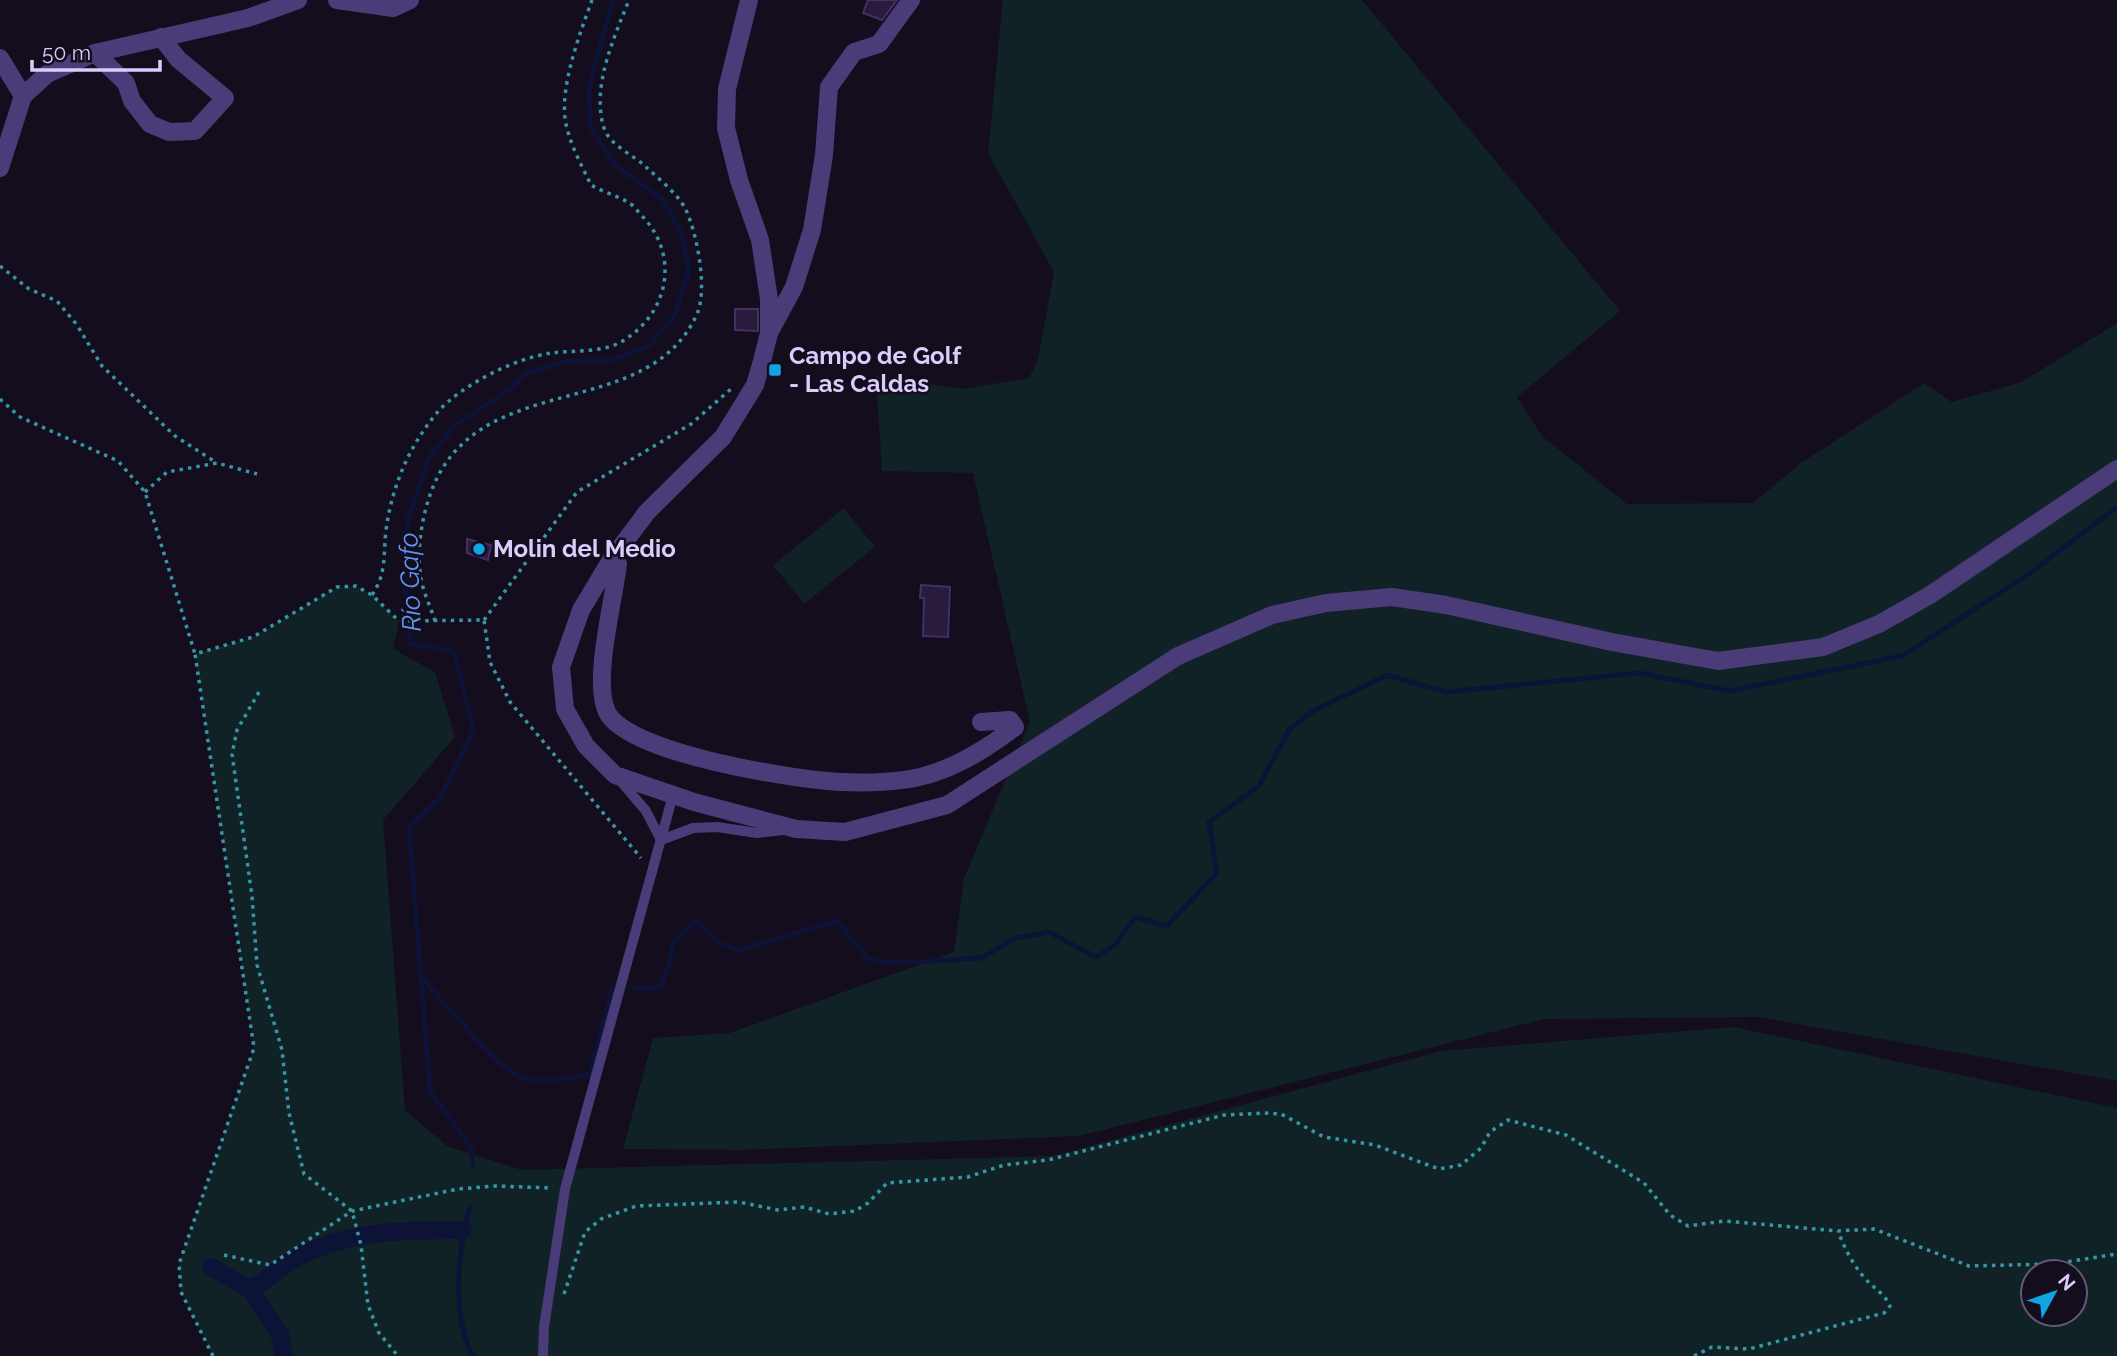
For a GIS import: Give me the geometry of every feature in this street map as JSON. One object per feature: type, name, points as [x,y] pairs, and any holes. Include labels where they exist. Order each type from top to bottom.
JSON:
[{"type":"street","points":[[0,168],[23,96],[47,74],[95,53],[248,18],[298,0]]},
{"type":"street","points":[[337,0],[393,8],[410,0]]},
{"type":"street","points":[[749,0],[727,89],[726,128],[739,180],[760,240],[769,299],[769,333]]},
{"type":"street","points":[[911,0],[879,44],[854,52],[829,87],[824,155],[812,230],[794,287],[769,333],[755,384],[723,436],[647,512],[614,555],[581,610],[561,667],[565,709],[586,747],[615,775],[673,795],[796,829],[845,831],[947,805],[1178,656],[1272,615],[1326,603],[1392,597],[1433,603],[1612,642],[1718,661],[1824,647],[1879,624],[1930,595],[2117,469]]},
{"type":"street","points":[[95,53],[126,83],[132,101],[150,124],[169,132],[195,131],[225,98],[178,59],[161,37]]},
{"type":"street","points":[[0,58],[23,96]]},
{"type":"street","points":[[614,555],[618,564],[604,653],[602,690],[607,712],[621,729],[690,755],[746,769],[844,782],[927,775],[971,758],[1015,727],[1010,720],[981,722]]},
{"type":"lane","points":[[615,775],[646,811],[661,840]]},
{"type":"lane","points":[[543,1356],[546,1312],[565,1189],[673,795]]},
{"type":"lane","points":[[661,840],[692,828],[717,827],[757,833],[796,829]]},
{"type":"path","points":[[372,595],[383,579],[387,529],[405,457],[437,413],[468,387],[521,359],[619,342],[643,323],[660,304],[667,276],[663,252],[653,228],[630,203],[591,185],[565,117],[569,77],[592,0]]},
{"type":"path","points":[[435,621],[419,570],[423,529],[427,502],[439,472],[460,447],[487,425],[518,410],[633,376],[653,366],[680,340],[698,312],[701,263],[685,208],[645,165],[617,145],[604,130],[601,92],[611,47],[629,0]]},
{"type":"path","points":[[0,266],[29,289],[57,301],[77,326],[102,366],[175,436],[217,463],[257,474]]},
{"type":"path","points":[[643,861],[510,702],[490,662],[484,620],[578,492],[691,424],[732,388]]},
{"type":"path","points":[[0,399],[20,417],[118,461],[145,492],[195,654],[254,1048],[178,1264],[181,1292],[213,1356]]},
{"type":"path","points":[[145,492],[167,472],[217,463]]},
{"type":"path","points":[[195,654],[253,637],[337,587],[356,586],[372,595],[399,621],[484,620]]},
{"type":"path","points":[[259,692],[237,730],[232,754],[252,895],[257,965],[282,1050],[289,1113],[304,1174],[352,1211],[361,1245],[368,1305],[379,1333],[398,1356]]},
{"type":"path","points":[[546,1312],[554,1309],[562,1300],[585,1232],[601,1219],[636,1206],[738,1202],[778,1210],[804,1207],[829,1214],[855,1211],[868,1203],[887,1183],[968,1177],[1004,1165],[1048,1160],[1224,1115],[1282,1114],[1324,1138],[1387,1148],[1438,1169],[1461,1165],[1481,1148],[1490,1132],[1508,1120],[1566,1135],[1644,1183],[1670,1216],[1688,1226],[1724,1221],[1838,1231],[1874,1229],[1969,1266],[2053,1264],[2117,1254]]},
{"type":"path","points":[[224,1255],[270,1265],[352,1211],[458,1189],[495,1186],[565,1189]]},
{"type":"path","points":[[1694,1356],[1712,1347],[1749,1349],[1884,1313],[1890,1306],[1884,1294],[1859,1271],[1838,1231]]},
{"type":"shaded area","points":[[1003,0],[1362,0],[1620,311],[1517,397],[1542,436],[1627,504],[1753,503],[1801,463],[1924,383],[1952,402],[2022,382],[2117,323],[2117,1081],[1759,1017],[1544,1019],[1079,1136],[740,1150],[623,1149],[653,1038],[730,1033],[954,952],[964,878],[1030,722],[973,473],[882,471],[876,376],[963,389],[1029,378],[1038,360],[1054,272],[988,153]]},
{"type":"shaded area","points":[[844,508],[875,547],[804,604],[773,565]]},
{"type":"shaded area","points":[[356,586],[372,595],[399,621],[393,649],[435,672],[455,737],[383,820],[405,1110],[447,1146],[522,1170],[1053,1156],[1441,1051],[1734,1027],[2117,1108],[2117,1356],[213,1356],[181,1292],[179,1264],[254,1048],[195,654],[253,637],[337,587]]},
{"type":"building","points":[[868,0],[897,0],[882,20],[863,13]]},
{"type":"building","points":[[735,309],[758,309],[758,331],[735,330]]},
{"type":"building","name":"Molin del Medio","points":[[467,539],[491,545],[488,560],[467,553]]},
{"type":"building","points":[[921,585],[950,587],[948,637],[923,636],[924,598],[920,598]]},
{"type":"waterway","name":"Río Gafo","points":[[473,1165],[471,1147],[430,1091],[409,827],[440,798],[474,730],[454,651],[411,644],[406,592],[408,519],[430,456],[455,425],[509,390],[526,373],[569,361],[609,361],[649,346],[675,315],[689,270],[681,231],[662,199],[616,166],[590,127],[589,88],[613,0]]},
{"type":"waterway","points":[[634,988],[660,988],[670,962],[673,941],[696,922],[719,943],[739,950],[837,921],[868,959],[894,963],[981,958],[1016,938],[1049,932],[1096,957],[1115,945],[1135,917],[1167,926],[1217,873],[1209,822],[1259,786],[1289,730],[1311,712],[1387,675],[1446,692],[1639,673],[1729,691],[1902,656],[2029,574],[2117,507]]},
{"type":"waterway","points":[[421,976],[497,1060],[520,1077],[537,1081],[590,1074],[612,988]]},
{"type":"waterway","name":"Río Gafo","points":[[470,1207],[462,1243],[459,1303],[466,1340],[473,1356]]},
{"type":"waterway","points":[[251,1290],[300,1256],[339,1241],[400,1231],[463,1230]]},
{"type":"waterway","points":[[211,1267],[251,1290],[280,1335],[284,1356]]},
{"type":"place","name":"Campo de Golf - Las Caldas","points":[[775,370]]},
{"type":"place","name":"Molin del Medio","points":[[479,549]]}]
